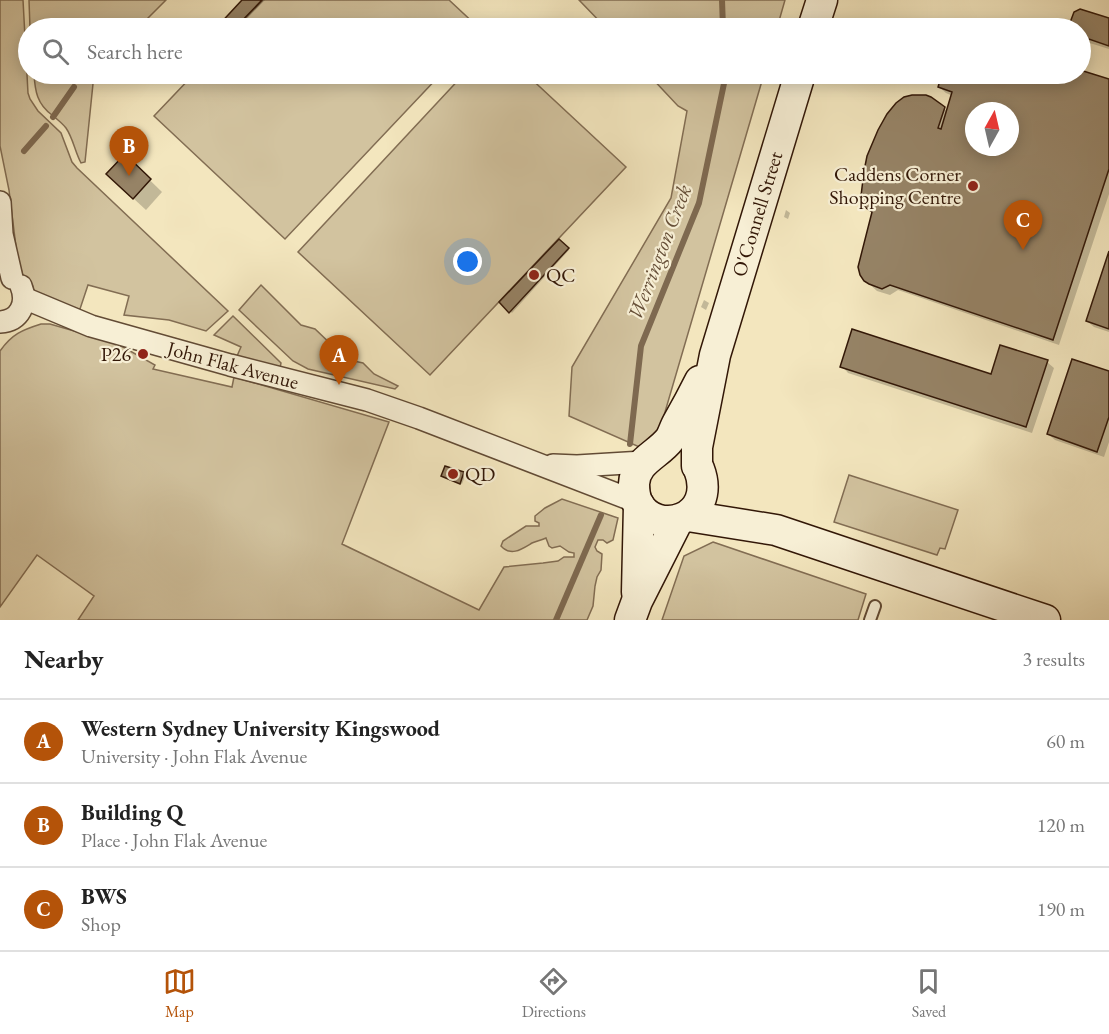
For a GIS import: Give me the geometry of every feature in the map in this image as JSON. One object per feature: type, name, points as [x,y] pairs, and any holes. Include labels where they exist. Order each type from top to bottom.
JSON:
[{"type":"street","points":[[816,18],[822,0]]},
{"type":"street","name":"O'Connell Street","points":[[634,611],[683,518],[696,509],[701,500],[704,489],[698,467],[697,447],[714,355],[797,84]]},
{"type":"street","points":[[0,202],[1,238],[6,276],[21,286],[9,318]]},
{"type":"street","name":"John Flak Avenue","points":[[9,318],[91,326],[367,400],[605,488],[638,503]]},
{"type":"street","name":"O'Connell Street","points":[[634,611],[638,503],[634,492],[634,481],[637,471],[645,460],[669,440],[714,355]]},
{"type":"street","points":[[645,460],[658,453],[668,452],[679,453],[689,458],[721,495],[776,530]]},
{"type":"street","name":"John Flak Avenue","points":[[544,465],[645,460]]},
{"type":"street","points":[[638,503],[646,513],[666,522],[683,518],[776,530],[1045,620]]},
{"type":"lane","points":[[870,620],[875,606]]},
{"type":"shaded area","points":[[0,0],[23,0],[24,18],[18,18],[18,84],[28,84],[30,99],[38,111],[61,133],[72,162],[77,168],[228,311],[206,331],[169,320],[124,315],[129,296],[88,285],[80,309],[65,307],[38,295],[23,276],[17,255],[9,190],[0,146]]},
{"type":"shaded area","points":[[29,0],[166,0],[148,18],[30,18]]},
{"type":"shaded area","points":[[263,0],[449,0],[468,18],[246,18]]},
{"type":"shaded area","points":[[579,0],[785,0],[780,18],[596,18]]},
{"type":"shaded area","points":[[35,84],[93,84],[85,162],[81,163],[66,128],[47,111],[36,92]]},
{"type":"shaded area","points":[[184,84],[432,84],[285,239],[154,116]]},
{"type":"shaded area","points":[[455,84],[537,84],[626,167],[430,375],[298,252]]},
{"type":"shaded area","points":[[657,84],[761,84],[653,453],[569,416],[572,367],[671,198],[687,111],[678,106]]},
{"type":"shaded area","points":[[261,285],[301,325],[315,329],[336,349],[329,349],[330,356],[363,363],[374,374],[398,386],[395,389],[308,369],[293,361],[239,310]]},
{"type":"shaded area","points":[[233,316],[281,363],[280,368],[237,356],[241,347],[214,335]]},
{"type":"shaded area","points":[[41,324],[50,324],[116,343],[155,365],[153,369],[232,387],[234,377],[389,422],[342,544],[479,610],[504,567],[574,557],[574,553],[560,546],[552,548],[549,546],[546,538],[516,551],[509,551],[501,546],[503,541],[526,526],[539,526],[539,523],[535,521],[535,516],[545,508],[562,499],[618,518],[613,540],[607,543],[598,540],[595,547],[602,554],[601,570],[595,586],[593,606],[587,620],[78,620],[94,596],[37,555],[0,607],[0,351],[18,333]]},
{"type":"shaded area","points":[[849,475],[958,510],[945,549],[940,548],[937,555],[834,522]]},
{"type":"shaded area","points":[[713,542],[866,594],[858,620],[662,620],[684,556]]},
{"type":"building","points":[[242,0],[262,0],[245,18],[225,18]]},
{"type":"building","points":[[1080,9],[1109,18],[1109,46],[1091,40],[1091,18],[1072,18],[1074,12]]},
{"type":"building","points":[[1091,73],[1109,79],[1109,169],[1053,340],[890,285],[882,289],[864,281],[860,275],[858,267],[872,212],[862,202],[864,171],[867,156],[878,130],[896,103],[912,95],[926,95],[945,107],[938,128],[941,129],[952,92],[938,87],[939,84],[1091,84]]},
{"type":"building","points":[[125,154],[151,179],[133,199],[106,174]]},
{"type":"building","name":"QC","points":[[559,239],[569,248],[509,313],[499,302]]},
{"type":"building","points":[[1109,251],[1109,329],[1086,321]]},
{"type":"building","points":[[852,329],[991,374],[1000,345],[1048,360],[1026,427],[840,367]]},
{"type":"building","points":[[1072,359],[1109,371],[1109,417],[1097,452],[1047,434]]},
{"type":"building","name":"QD","points":[[445,466],[464,472],[460,484],[441,476]]},
{"type":"waterway","name":"Werrington Creek","points":[[722,0],[723,18]]},
{"type":"waterway","name":"Werrington Creek","points":[[630,444],[641,346],[699,203],[724,84]]},
{"type":"waterway","points":[[53,117],[74,87]]},
{"type":"waterway","points":[[24,151],[46,126]]},
{"type":"waterway","name":"Werrington Creek","points":[[556,620],[601,515]]},
{"type":"place","name":"Building Q","points":[[129,176]]},
{"type":"place","name":"Caddens Corner Shopping Centre","points":[[973,186]]},
{"type":"place","name":"BWS","points":[[1023,250]]},
{"type":"place","name":"QC","points":[[534,275]]},
{"type":"place","name":"P26","points":[[143,354]]},
{"type":"place","name":"Western Sydney University Kingswood","points":[[339,385]]},
{"type":"place","name":"QD","points":[[453,474]]}]
